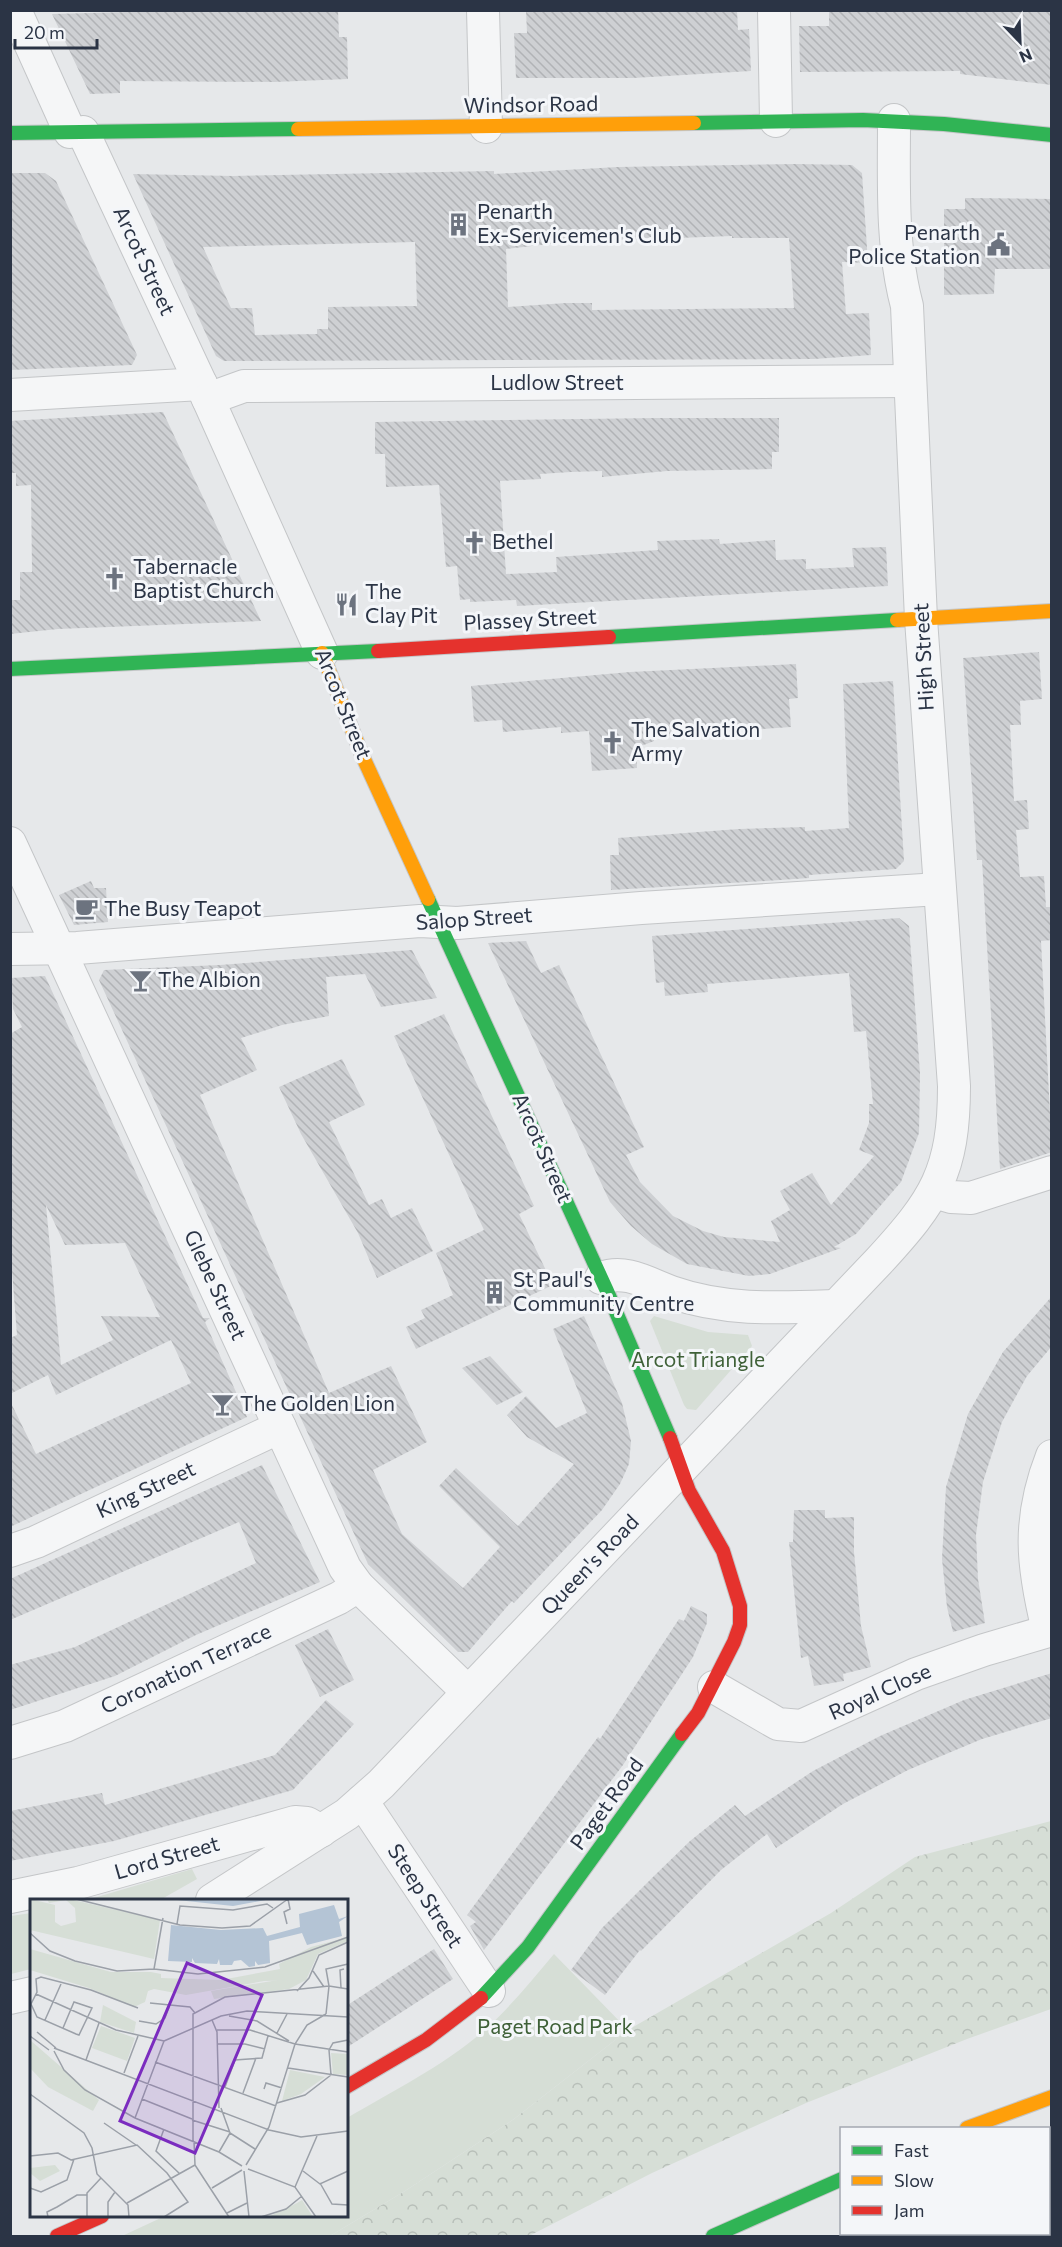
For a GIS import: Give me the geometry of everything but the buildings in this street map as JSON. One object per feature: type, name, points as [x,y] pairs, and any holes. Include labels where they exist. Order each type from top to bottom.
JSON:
[{"type":"street","name":"Arcot Street","points":[[15,10],[205,391],[322,653],[354,734],[601,1278],[676,1451],[681,1470]]},
{"type":"street","points":[[483,10],[486,127]]},
{"type":"street","points":[[774,10],[776,121]]},
{"type":"street","name":"Windsor Road","points":[[10,133],[894,120],[1052,135]]},
{"type":"street","name":"High Street","points":[[894,120],[894,204],[899,277],[907,306],[921,619],[954,1086],[951,1140],[934,1192]]},
{"type":"street","name":"Ludlow Street","points":[[10,395],[205,391],[244,386],[909,381]]},
{"type":"street","name":"Plassey Street","points":[[10,669],[1052,611]]},
{"type":"street","name":"Glebe Street","points":[[10,843],[345,1568],[358,1586],[468,1692]]},
{"type":"street","name":"Salop Street","points":[[10,949],[59,948],[420,921],[458,923],[641,908],[939,890]]},
{"type":"street","points":[[934,1192],[971,1198],[1052,1172]]},
{"type":"street","name":"Queen's Road","points":[[214,1899],[321,1831],[362,1801],[836,1306],[911,1226],[934,1192]]},
{"type":"street","points":[[601,1278],[616,1272],[673,1292],[722,1305],[775,1308],[836,1306]]},
{"type":"street","name":"King Street","points":[[10,1551],[36,1542],[280,1427]]},
{"type":"street","points":[[1050,1630],[1038,1591],[1033,1528],[1052,1456]]},
{"type":"street","name":"Paget Road","points":[[348,2086],[435,2033],[489,1990],[542,1928],[675,1747],[714,1687],[737,1633],[740,1606],[723,1551],[689,1491],[681,1470]]},
{"type":"street","name":"Coronation Terrace","points":[[10,1743],[65,1726],[339,1598],[358,1586]]},
{"type":"street","name":"Royal Close","points":[[714,1687],[778,1724],[801,1726],[916,1674],[1050,1630]]},
{"type":"street","name":"Steep Street","points":[[362,1801],[489,1990]]},
{"type":"street","name":"Lord Street","points":[[10,1896],[78,1883],[295,1822],[307,1823],[321,1831]]},
{"type":"street","points":[[10,1998],[30,1993]]},
{"type":"street","points":[[970,2127],[1052,2097]]},
{"type":"street","points":[[713,2236],[840,2180]]},
{"type":"street","points":[[57,2236],[100,2217]]},
{"type":"green space","name":"Arcot Triangle","points":[[654,1316],[708,1332],[748,1335],[752,1346],[696,1410],[687,1409],[684,1405],[650,1321]]},
{"type":"green space","points":[[1051,1821],[1051,2009],[967,2039],[806,2103],[652,2173],[529,2236],[330,2236],[405,2191],[514,2119],[628,2030],[831,1913],[915,1857]]},
{"type":"green space","points":[[192,1869],[197,1879],[162,1899],[90,1899]]},
{"type":"green space","points":[[30,1913],[30,1969],[11,1974],[11,1916]]},
{"type":"green space","name":"Paget Road Park","points":[[554,1954],[628,2030],[514,2119],[405,2191],[330,2236],[122,2236],[163,2217],[348,2217],[348,2117],[418,2077],[470,2042],[521,1993]]},
{"type":"traffic: fast","points":[[694,123],[863,120],[944,124],[1052,135]]},
{"type":"traffic: fast","points":[[10,133],[298,129]]},
{"type":"traffic: fast","points":[[609,637],[897,620]]},
{"type":"traffic: fast","points":[[10,669],[378,651]]},
{"type":"traffic: fast","points":[[428,899],[607,1291],[670,1438]]},
{"type":"traffic: fast","points":[[481,1998],[528,1947],[682,1734]]},
{"type":"traffic: fast","points":[[713,2236],[840,2180]]},
{"type":"traffic: slow","points":[[298,129],[694,123]]},
{"type":"traffic: slow","points":[[897,620],[1052,611]]},
{"type":"traffic: slow","points":[[322,653],[362,755],[428,899]]},
{"type":"traffic: slow","points":[[970,2127],[1052,2097]]},
{"type":"traffic: jam","points":[[378,651],[609,637]]},
{"type":"traffic: jam","points":[[670,1438],[689,1491],[723,1551],[740,1606],[740,1625],[734,1642],[698,1713],[682,1734]]},
{"type":"traffic: jam","points":[[348,2086],[426,2040],[481,1998]]},
{"type":"traffic: jam","points":[[57,2236],[100,2217]]},
{"type":"place","name":"Penarth Ex-Servicemen's Club","points":[[459,224]]},
{"type":"place","name":"Penarth Police Station","points":[[998,245]]},
{"type":"place","name":"Bethel","points":[[474,542]]},
{"type":"place","name":"Tabernacle Baptist Church","points":[[115,579]]},
{"type":"place","name":"The Clay Pit","points":[[347,604]]},
{"type":"place","name":"The Salvation Army","points":[[613,742]]},
{"type":"place","name":"The Busy Teapot","points":[[86,909]]},
{"type":"place","name":"The Albion","points":[[140,980]]},
{"type":"place","name":"St Paul's Community Centre","points":[[495,1292]]},
{"type":"place","name":"The Golden Lion","points":[[222,1404]]}]
